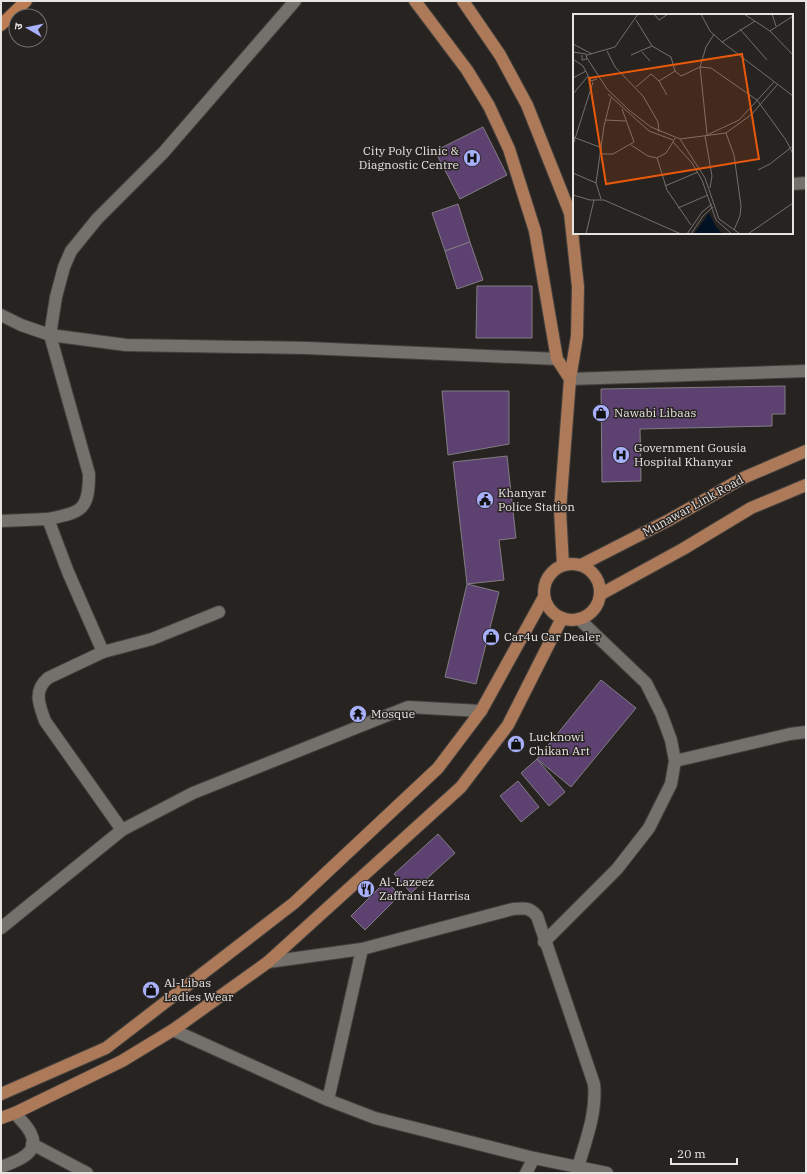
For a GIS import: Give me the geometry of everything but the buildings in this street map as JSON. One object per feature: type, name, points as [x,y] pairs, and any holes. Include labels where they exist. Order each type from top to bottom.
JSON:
[{"type":"highway","points":[[1,25],[26,1]]},
{"type":"main road","points":[[415,1],[468,70],[489,106],[509,149],[535,231],[557,359],[570,379]]},
{"type":"main road","points":[[463,1],[500,55],[527,105],[572,212],[573,224]]},
{"type":"main road","points":[[562,565],[560,510],[570,379],[577,336],[578,287],[574,234]]},
{"type":"main road","name":"Munawar Link Road","points":[[581,565],[669,520],[743,478],[806,451]]},
{"type":"main road","points":[[544,597],[548,606],[554,613],[562,618],[579,619],[594,610],[601,594],[683,549],[751,508],[806,485]]},
{"type":"main road","points":[[1,1094],[106,1048],[294,903],[438,768],[481,711],[544,597],[546,582],[556,569],[562,565],[572,563],[581,565],[590,570],[596,576],[601,594]]},
{"type":"main road","points":[[1,1118],[15,1113],[122,1061],[173,1030],[268,962],[461,787],[508,725],[562,618]]},
{"type":"street","points":[[1,521],[48,520],[71,514],[82,508],[87,496],[89,474],[50,335],[56,297],[64,267],[71,251],[97,219],[163,152],[295,1]]},
{"type":"street","points":[[793,184],[806,183]]},
{"type":"street","points":[[1,316],[50,335],[126,345],[307,348],[557,359]]},
{"type":"street","points":[[570,379],[806,371]]},
{"type":"street","points":[[48,520],[68,572],[103,652]]},
{"type":"street","points":[[122,830],[45,721],[39,705],[38,694],[41,684],[48,678],[103,652],[152,639],[219,612]]},
{"type":"street","points":[[544,942],[617,869],[649,828],[671,784],[676,761],[671,740],[661,714],[646,683],[579,619]]},
{"type":"street","points":[[1,928],[122,830],[193,793],[408,707],[481,711]]},
{"type":"street","points":[[676,761],[790,734],[806,732]]},
{"type":"street","points":[[268,962],[362,949],[513,909],[524,908],[532,910],[537,916],[544,942],[594,1084],[596,1099],[578,1167]]},
{"type":"street","points":[[328,1100],[362,949]]},
{"type":"street","points":[[173,1030],[328,1100],[375,1118],[534,1158],[607,1173]]},
{"type":"street","points":[[1,1167],[22,1160],[28,1154],[32,1144],[32,1134],[15,1113]]},
{"type":"street","points":[[32,1144],[87,1173]]},
{"type":"street","points":[[526,1173],[534,1158]]},
{"type":"place","name":"City Poly Clinic & Diagnostic Centre","points":[[472,158]]},
{"type":"place","name":"Nawabi Libaas","points":[[601,413]]},
{"type":"place","name":"Government Gousia Hospital Khanyar","points":[[621,455]]},
{"type":"place","name":"Khanyar Police Station","points":[[485,500]]},
{"type":"place","name":"Car4u Car Dealer","points":[[491,637]]},
{"type":"place","name":"Mosque","points":[[358,714]]},
{"type":"place","name":"Lucknowi Chikan Art","points":[[516,744]]},
{"type":"place","name":"Al-Lazeez Zaffrani Harrisa","points":[[366,889]]},
{"type":"place","name":"Al-Libas Ladies Wear","points":[[151,990]]}]
